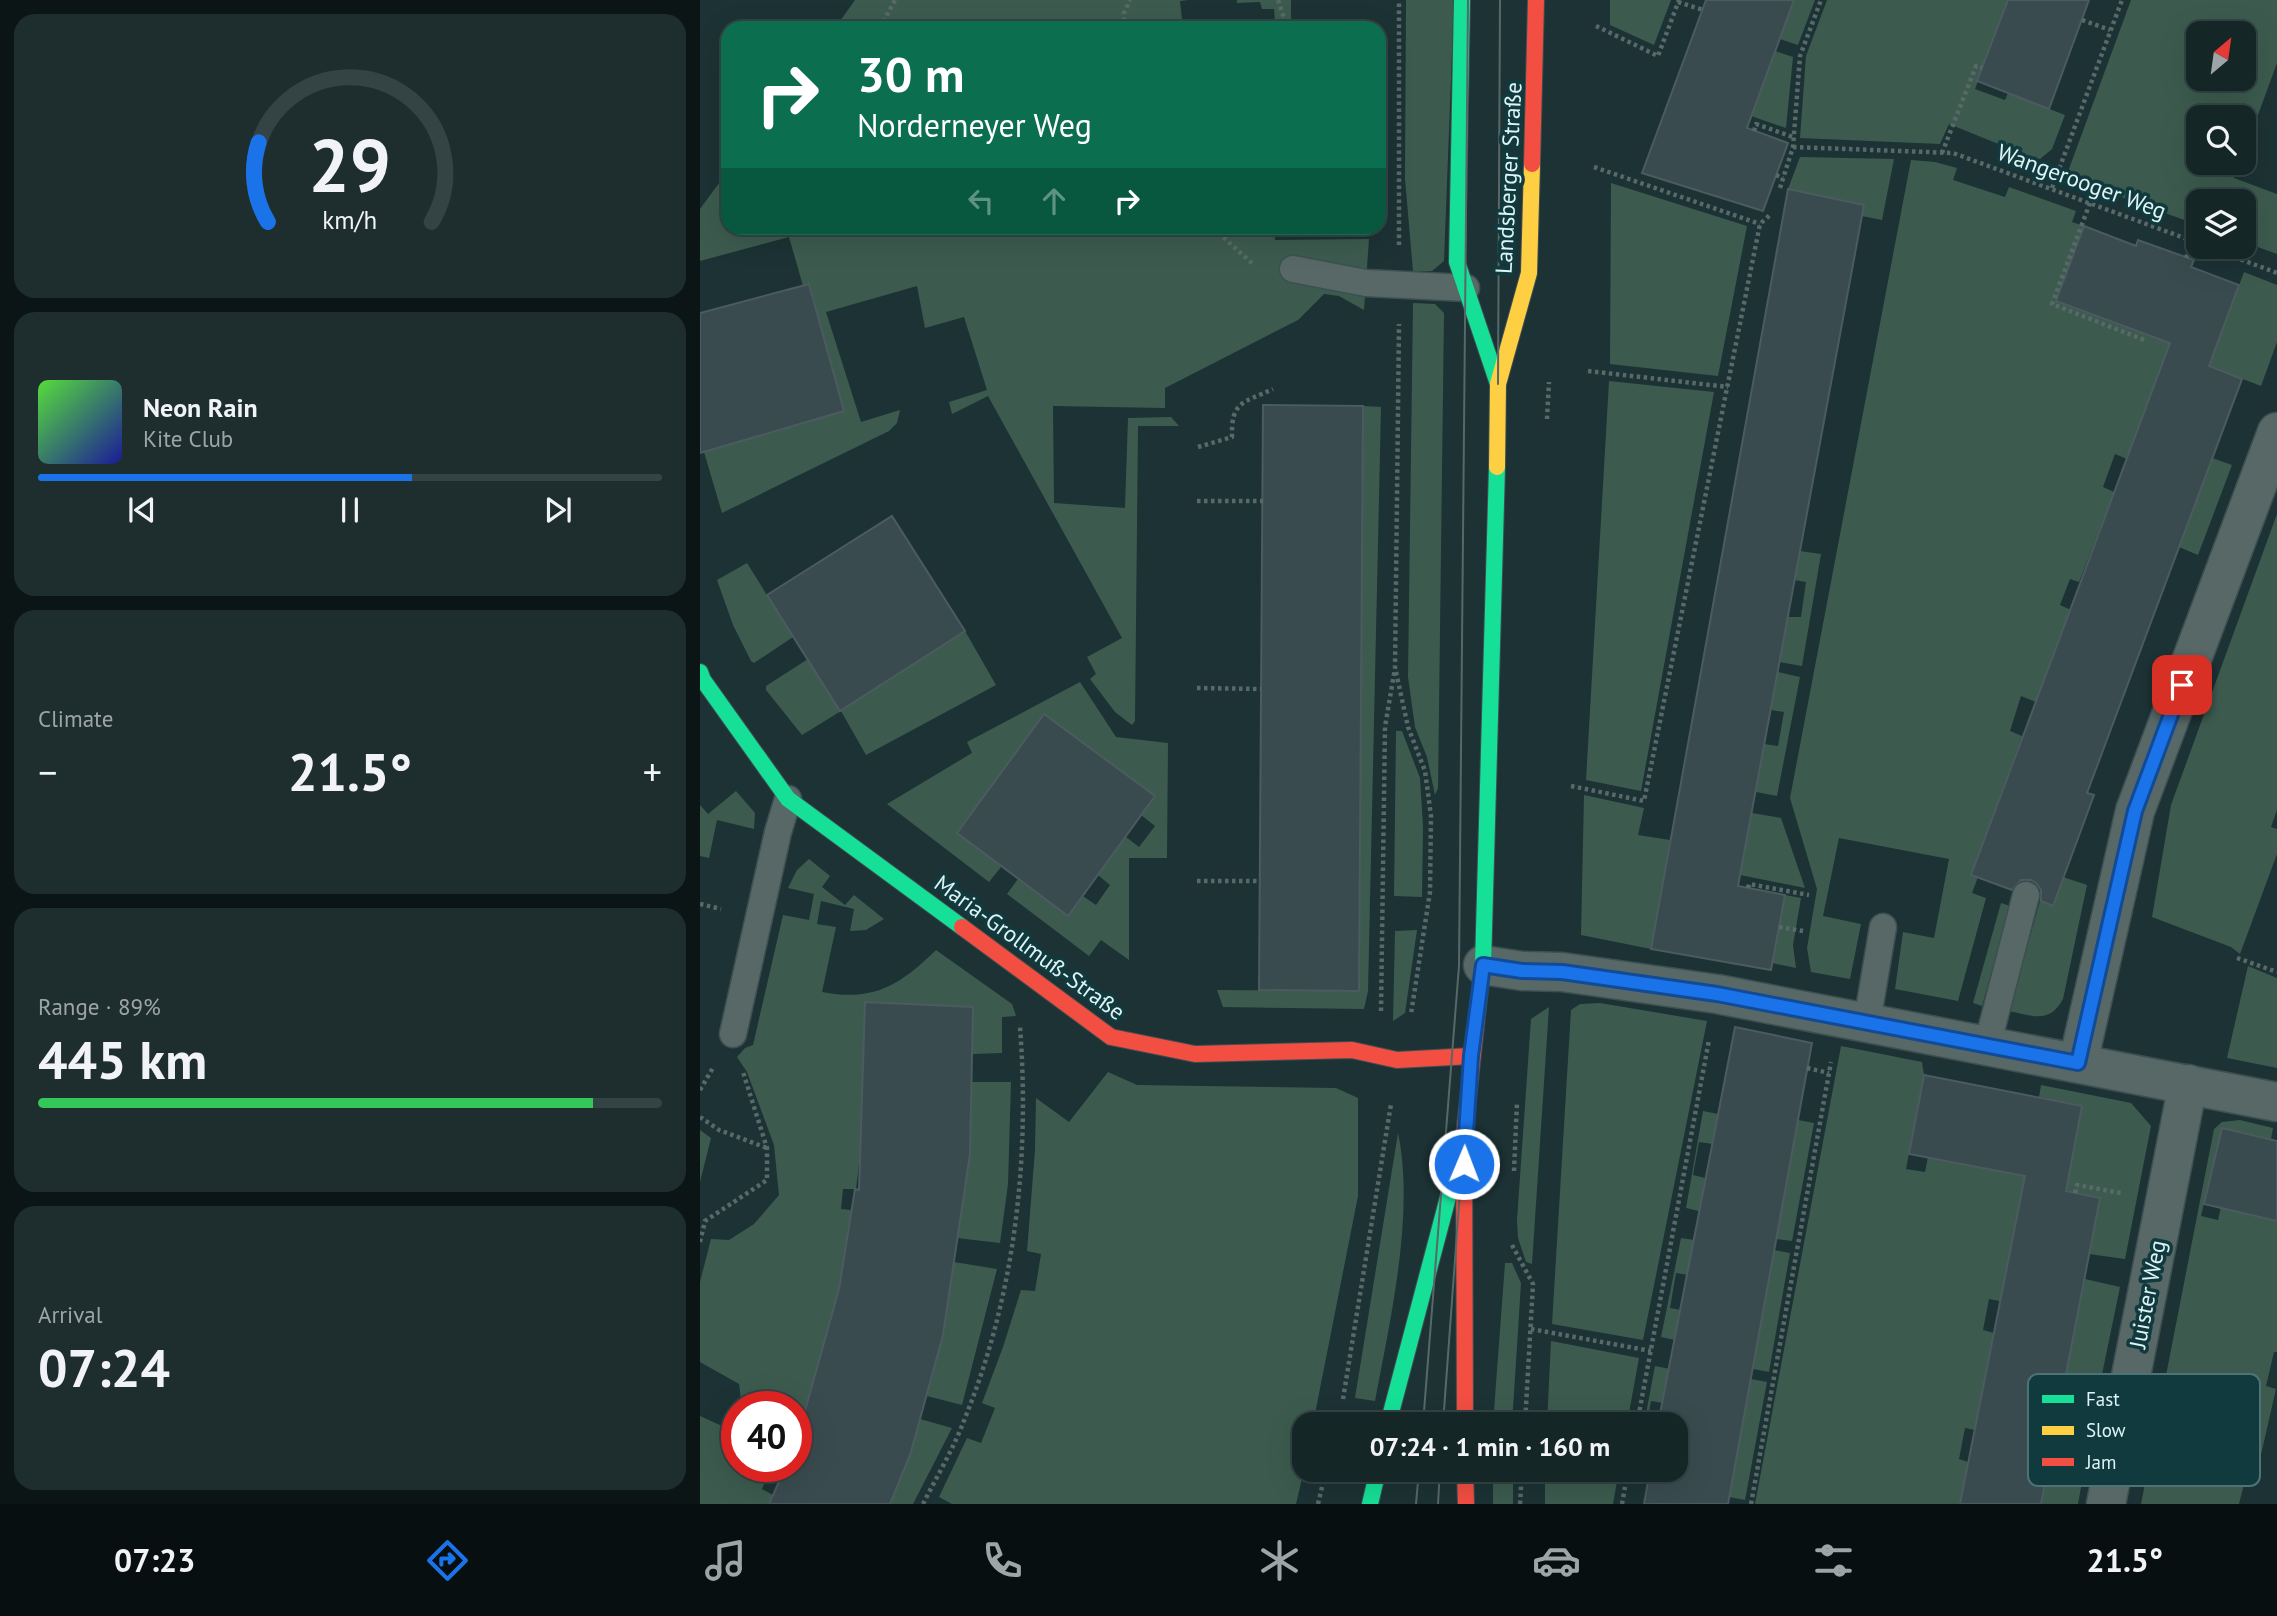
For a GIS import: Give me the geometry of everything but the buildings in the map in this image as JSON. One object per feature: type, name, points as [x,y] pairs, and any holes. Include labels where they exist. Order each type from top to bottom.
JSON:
[{"type":"street","name":"Landsberger Straße","points":[[1462,0],[1457,261],[1498,384]]},
{"type":"street","name":"Landsberger Straße","points":[[1498,384],[1529,273],[1536,0]]},
{"type":"street","points":[[1465,1412],[1464,1136],[1483,965],[1498,384]]},
{"type":"street","points":[[2078,1063],[2135,811],[2277,432]]},
{"type":"street","name":"Maria-Grollmuß-Straße","points":[[700,672],[788,799],[1111,1038],[1195,1054],[1352,1050],[1397,1060],[1471,1056]]},
{"type":"street","points":[[1483,965],[1522,971],[1562,972],[1717,994],[2277,1102]]},
{"type":"street","name":"Juister Weg","points":[[2131,1374],[2188,1084]]},
{"type":"street","points":[[1391,1412],[1464,1136]]},
{"type":"street","points":[[1370,1504],[1375,1482]]},
{"type":"street","points":[[1465,1482],[1466,1504]]},
{"type":"street","name":"Juister Weg","points":[[2106,1504],[2110,1486]]},
{"type":"lane","points":[[1293,268],[1366,283],[1466,288]]},
{"type":"lane","points":[[733,1034],[778,832],[788,799]]},
{"type":"lane","points":[[1987,1046],[2026,895]]},
{"type":"lane","points":[[1867,1022],[1883,928]]},
{"type":"path","points":[[884,21],[895,0]]},
{"type":"path","points":[[1124,21],[1124,13],[1130,0]]},
{"type":"path","points":[[1278,0],[1285,21]]},
{"type":"path","points":[[1397,1060],[1381,1027],[1385,727],[1395,668],[1399,0]]},
{"type":"path","points":[[1780,188],[1793,147],[1800,56],[1821,0]]},
{"type":"path","points":[[2052,188],[2122,0]]},
{"type":"path","points":[[1595,26],[1658,56],[1679,1],[1703,10]]},
{"type":"path","points":[[2082,20],[2110,30]]},
{"type":"path","points":[[1942,153],[1976,66],[1982,68]]},
{"type":"path","points":[[1754,131],[1756,124],[1793,137]]},
{"type":"path","name":"Wangerooger Weg","points":[[1793,147],[1953,153],[2186,239]]},
{"type":"path","points":[[1594,167],[1760,224]]},
{"type":"path","points":[[1776,175],[1783,178]]},
{"type":"path","points":[[2090,202],[2052,304],[2147,341]]},
{"type":"path","points":[[1571,786],[1644,802],[1760,224],[1771,214]]},
{"type":"path","points":[[2240,259],[2277,273]]},
{"type":"path","points":[[1588,371],[1728,387]]},
{"type":"path","points":[[1198,446],[1232,437],[1231,419],[1238,405],[1273,389]]},
{"type":"path","points":[[1197,501],[1263,501]]},
{"type":"path","points":[[1340,1412],[1397,1060],[1413,1009],[1430,892],[1431,816],[1425,771],[1408,727],[1395,668]]},
{"type":"path","points":[[1197,688],[1261,689]]},
{"type":"path","points":[[1197,881],[1260,881]]},
{"type":"path","points":[[1748,888],[1749,884],[1809,895]]},
{"type":"path","points":[[1779,927],[1802,931]]},
{"type":"path","points":[[2237,958],[2277,972]]},
{"type":"path","points":[[923,1504],[965,1420],[989,1353],[1006,1280],[1021,1183],[1023,1068],[1015,967]]},
{"type":"path","points":[[1639,1412],[1712,1028]]},
{"type":"path","points":[[700,1242],[705,1221],[767,1180],[767,1148],[733,1034]]},
{"type":"path","points":[[1751,1504],[1833,1051]]},
{"type":"path","points":[[1807,1068],[1829,1073]]},
{"type":"path","points":[[700,1116],[719,1130],[767,1148]]},
{"type":"path","points":[[2075,1193],[2077,1185],[2129,1195]]},
{"type":"path","points":[[1526,1412],[1533,1283]]},
{"type":"path","points":[[1531,1329],[1651,1351]]},
{"type":"path","points":[[1318,1504],[1323,1482]]},
{"type":"path","points":[[1520,1504],[1521,1482]]},
{"type":"path","points":[[1622,1504],[1626,1482]]},
{"type":"green space","points":[[855,0],[1189,0],[1180,1],[1182,21],[840,21]]},
{"type":"green space","points":[[1237,0],[1291,0],[1291,21],[1275,21],[1274,9],[1262,9],[1260,2],[1237,3]]},
{"type":"green space","points":[[1406,0],[1454,0],[1444,261],[1432,271],[1413,271],[1405,179]]},
{"type":"green space","points":[[1610,0],[1671,0],[1654,45],[1610,25]]},
{"type":"green space","points":[[1794,0],[1815,0],[1798,45],[1780,39]]},
{"type":"green space","points":[[1827,0],[2008,0],[1975,89],[2005,100],[2008,93],[2065,115],[2052,149],[2040,159],[2033,158],[1949,124],[1940,144],[1800,138],[1806,56]]},
{"type":"green space","points":[[2131,0],[2277,0],[2277,63],[2256,120],[2256,105],[2186,105],[2186,175],[2235,175],[2234,178],[2277,194],[2277,254],[2256,246],[2256,189],[2186,189],[2186,221],[2066,177]]},
{"type":"green space","points":[[1775,51],[1793,57],[1786,128],[1751,116]]},
{"type":"green space","points":[[1800,157],[1894,159],[1882,220],[1862,216],[1788,189]]},
{"type":"green space","points":[[1911,160],[1935,162],[1957,168],[1953,180],[2005,197],[2009,187],[2076,211],[2072,222],[2084,226],[2170,343],[2127,459],[2115,454],[2103,487],[2114,492],[2079,582],[2070,579],[2060,605],[2071,610],[2036,702],[2021,696],[2010,731],[2022,736],[1971,874],[1978,877],[1972,893],[1986,898],[1958,1001],[1895,989],[1903,932],[1934,938],[1949,859],[1839,838],[1823,916],[1861,924],[1850,979],[1811,972],[1807,948],[1817,889],[1790,798]]},
{"type":"green space","points":[[721,180],[721,235],[1275,235],[1275,240],[1369,239],[1364,310],[1339,296],[1324,294],[1298,320],[1165,388],[1165,408],[1053,406],[1054,503],[1125,508],[1128,418],[1171,417],[1179,426],[1138,426],[1135,721],[1132,725],[1115,712],[1090,679],[1096,674],[1087,657],[1122,638],[988,396],[952,414],[949,402],[987,390],[964,317],[925,328],[917,286],[826,312],[861,422],[900,410],[897,423],[889,431],[722,513],[704,452],[844,411],[810,285],[803,286],[789,237],[700,261],[700,209]]},
{"type":"green space","points":[[1611,183],[1747,226],[1718,376],[1610,364]]},
{"type":"green space","points":[[2244,272],[2277,285],[2277,342],[2261,386],[2209,366]]},
{"type":"green space","points":[[1413,303],[1435,304],[1444,313],[1438,788],[1435,795],[1427,757],[1415,727],[1408,677]]},
{"type":"green space","points":[[1609,381],[1714,392],[1641,791],[1586,780]]},
{"type":"green space","points":[[1363,406],[1381,407],[1368,991],[1364,1009],[1223,1007],[1217,990],[1359,991]]},
{"type":"green space","points":[[2212,458],[2232,465],[2198,555],[2179,547]]},
{"type":"green space","points":[[2277,514],[2277,810],[2271,827],[2277,829],[2277,854],[2240,954],[2231,947],[2152,917],[2171,805]]},
{"type":"green space","points":[[1800,551],[1821,554],[1802,666],[1779,662],[1788,617],[1801,617],[1806,582],[1794,580]]},
{"type":"green space","points":[[747,563],[793,637],[754,663],[733,625],[717,580]]},
{"type":"green space","points":[[965,631],[996,685],[866,755],[841,711]]},
{"type":"green space","points":[[808,659],[841,711],[802,735],[766,690],[766,686]]},
{"type":"green space","points":[[1778,672],[1800,677],[1777,796],[1756,792],[1764,744],[1778,746],[1784,712],[1771,710]]},
{"type":"green space","points":[[1080,682],[1116,737],[1168,743],[1167,858],[1129,858],[1129,960],[1101,940],[1089,956],[1007,894],[1018,879],[1068,915],[1083,896],[1096,905],[1110,885],[1098,875],[1126,837],[1139,847],[1155,826],[1141,815],[1155,796],[1044,714],[957,833],[1001,867],[989,882],[887,804],[972,753],[967,742]]},
{"type":"green space","points":[[1396,731],[1402,731],[1420,778],[1423,826],[1422,897],[1394,896]]},
{"type":"green space","points":[[736,791],[755,813],[754,829],[717,820],[709,858],[700,856],[700,805],[708,814]]},
{"type":"green space","points":[[1584,795],[1644,808],[1638,835],[1670,840],[1651,949],[1581,935]]},
{"type":"green space","points":[[1752,813],[1781,818],[1805,888],[1740,875]]},
{"type":"green space","points":[[809,859],[830,876],[822,887],[845,905],[854,895],[884,919],[866,930],[850,931],[854,909],[821,901],[817,924],[836,927],[822,992],[857,995],[885,988],[910,973],[936,950],[1012,1004],[1016,1016],[1002,1017],[1002,1053],[972,1054],[973,1007],[865,1003],[860,1155],[856,1189],[843,1189],[841,1209],[851,1210],[842,1271],[850,1273],[812,1393],[740,1391],[739,1384],[700,1362],[700,1282],[711,1239],[729,1240],[754,1224],[779,1195],[774,1145],[747,1072],[737,1057],[745,1048],[753,1045],[783,915],[809,920],[814,894],[788,888],[797,870]]},
{"type":"green space","points":[[2063,877],[2087,885],[2063,999],[2058,1007],[2046,1015],[2033,1016],[2009,1011],[2040,901],[2053,905]]},
{"type":"green space","points":[[1785,895],[1801,898],[1793,945],[1796,968],[1772,963]]},
{"type":"green space","points":[[2001,903],[2010,906],[1982,1006],[1973,1003]]},
{"type":"green space","points":[[1417,930],[1405,1013],[1393,1021],[1395,931]]},
{"type":"green space","points":[[2248,966],[2277,978],[2277,1068],[2227,1058]]},
{"type":"green space","points":[[1600,1003],[1707,1021],[1643,1340],[1552,1324],[1571,1010],[1580,1004]]},
{"type":"green space","points":[[1549,1007],[1532,1264],[1526,1262],[1518,1238],[1517,1220],[1531,1019]]},
{"type":"green space","points":[[1841,1046],[1922,1062],[1924,1075],[1906,1169],[1925,1172],[1928,1157],[2025,1176],[2000,1301],[1989,1299],[1983,1330],[1994,1333],[1975,1430],[1965,1428],[1959,1459],[1968,1462],[1960,1504],[1755,1504]]},
{"type":"green space","points":[[1108,1072],[1137,1085],[1336,1088],[1358,1098],[1358,1196],[1315,1412],[1292,1412],[1292,1482],[1301,1482],[1296,1504],[952,1504],[939,1497],[967,1438],[981,1443],[995,1408],[982,1403],[1021,1290],[1035,1291],[1041,1254],[1027,1251],[1036,1098],[1069,1122]]},
{"type":"green space","points":[[972,1082],[1011,1082],[1008,1184],[1000,1243],[957,1238],[968,1170]]},
{"type":"green space","points":[[2041,1085],[2131,1103],[2151,1126],[2125,1259],[2089,1254],[2100,1198],[2066,1190],[2082,1106],[2039,1097]]},
{"type":"green space","points":[[1703,1111],[1718,1114],[1713,1144],[1699,1142],[1693,1175],[1705,1178],[1699,1211],[1686,1208]]},
{"type":"green space","points":[[1798,1120],[1814,1123],[1792,1241],[1776,1239]]},
{"type":"green space","points":[[2240,1120],[2273,1128],[2271,1139],[2222,1128],[2201,1216],[2218,1220],[2221,1207],[2277,1221],[2277,1352],[2274,1352],[2266,1386],[2276,1389],[2260,1459],[2260,1374],[2166,1374],[2214,1129],[2222,1122]]},
{"type":"green space","points":[[700,1130],[711,1138],[700,1182]]},
{"type":"green space","points":[[1398,1133],[1403,1164],[1402,1232],[1393,1302],[1375,1401],[1355,1398]]},
{"type":"green space","points":[[1681,1238],[1694,1240],[1688,1275],[1676,1273],[1670,1308],[1681,1310],[1675,1340],[1661,1337]]},
{"type":"green space","points":[[1774,1250],[1790,1253],[1769,1372],[1753,1369]]},
{"type":"green space","points":[[954,1262],[997,1269],[962,1405],[927,1396],[945,1328],[928,1325]]},
{"type":"green space","points":[[1505,1263],[1512,1263],[1521,1283],[1513,1412],[1494,1412]]},
{"type":"green space","points":[[2085,1279],[2120,1287],[2102,1374],[2066,1374]]},
{"type":"green space","points":[[1551,1341],[1639,1358],[1629,1412],[1548,1412]]},
{"type":"green space","points":[[1655,1366],[1670,1369],[1663,1403],[1651,1401],[1649,1412],[1646,1412]]},
{"type":"green space","points":[[1751,1379],[1767,1382],[1745,1500],[1729,1497]]},
{"type":"green space","points":[[700,1416],[721,1425],[721,1482],[765,1482],[762,1489],[773,1495],[769,1504],[700,1504]]},
{"type":"green space","points":[[920,1419],[952,1428],[913,1504],[890,1504],[899,1482],[882,1475],[898,1436],[914,1442]]},
{"type":"green space","points":[[1493,1482],[1513,1482],[1513,1504],[1493,1504]]},
{"type":"green space","points":[[1545,1482],[1617,1482],[1613,1504],[1545,1504]]},
{"type":"green space","points":[[2045,1486],[2081,1486],[2078,1504],[2041,1504]]},
{"type":"green space","points":[[2145,1486],[2244,1486],[2239,1504],[2141,1504]]},
{"type":"tram line","points":[[1424,1412],[1459,966],[1468,0]]},
{"type":"tram line","points":[[1498,384],[1500,0]]},
{"type":"tram line","points":[[1444,1412],[1464,1136]]},
{"type":"tram line","points":[[1416,1504],[1418,1482]]},
{"type":"tram line","points":[[1438,1504],[1439,1482]]},
{"type":"traffic: fast","points":[[1462,0],[1457,262],[1498,384]]},
{"type":"traffic: fast","points":[[1479,998],[1483,965],[1497,467]]},
{"type":"traffic: fast","points":[[700,672],[788,799],[962,927]]},
{"type":"traffic: fast","points":[[1391,1412],[1451,1186]]},
{"type":"traffic: fast","points":[[1370,1504],[1375,1482]]},
{"type":"traffic: slow","points":[[1497,467],[1498,384],[1529,273],[1532,164]]},
{"type":"traffic: jam","points":[[1532,164],[1536,0]]},
{"type":"traffic: jam","points":[[962,927],[1111,1037],[1195,1054],[1352,1050],[1397,1060],[1471,1056]]},
{"type":"traffic: jam","points":[[1465,1412],[1464,1136],[1479,998]]},
{"type":"traffic: jam","points":[[1465,1482],[1466,1504]]},
{"type":"route","points":[[1464,1164],[1471,1056],[1483,965],[1522,971],[1562,972],[1717,994],[2078,1063],[2135,811],[2182,685]]}]
